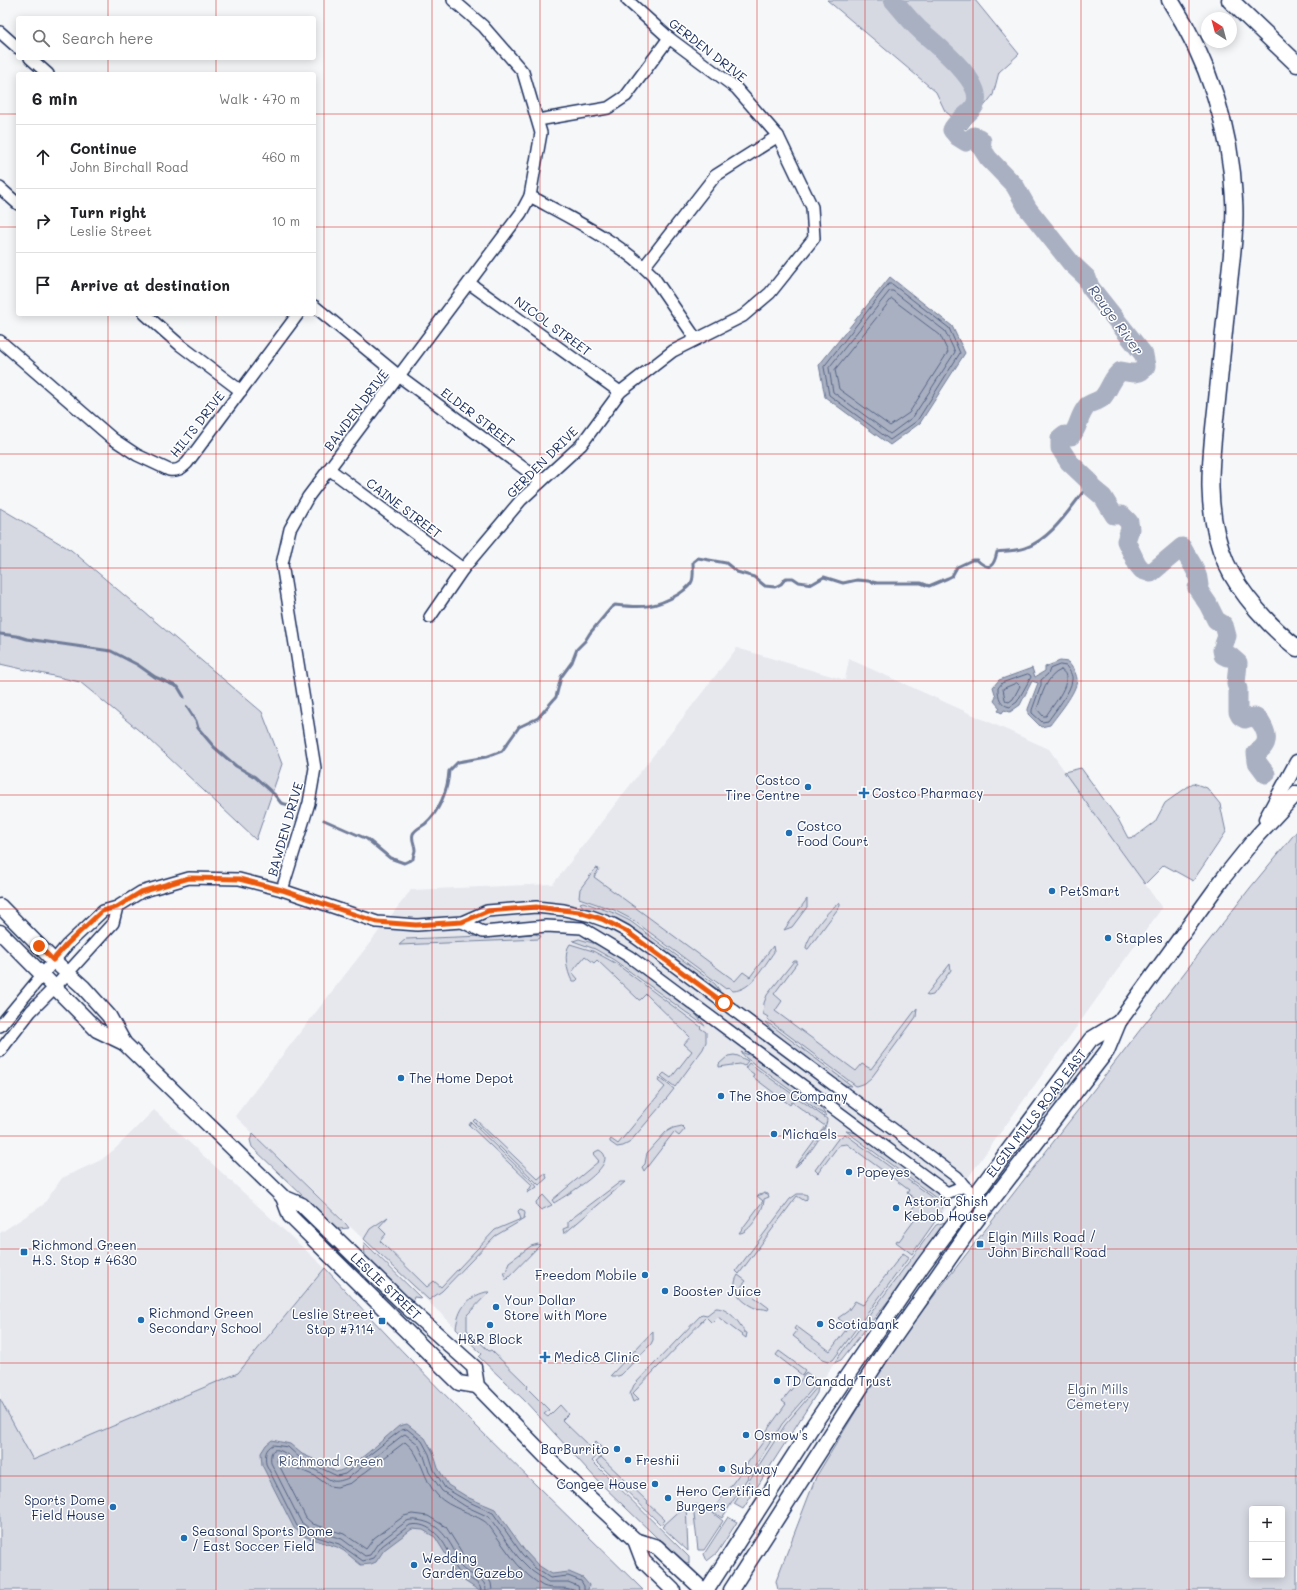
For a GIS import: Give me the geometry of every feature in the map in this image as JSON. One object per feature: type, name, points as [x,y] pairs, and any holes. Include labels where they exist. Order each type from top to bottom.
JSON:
[{"type":"highway","points":[[1170,0],[1181,17],[1198,50],[1214,91],[1222,116],[1231,160],[1234,200],[1234,243],[1210,466],[1210,505],[1216,534],[1226,564],[1260,613],[1297,648]]},
{"type":"highway","points":[[1230,0],[1297,64]]},
{"type":"main road","name":"ELGIN MILLS ROAD EAST","points":[[1257,836],[1297,762]]},
{"type":"main road","name":"ELGIN MILLS ROAD EAST","points":[[731,1590],[880,1358],[987,1206],[1107,1050],[1118,1022],[1224,877],[1257,836],[1297,793]]},
{"type":"main road","name":"LESLIE STREET","points":[[0,906],[67,974],[83,987],[109,1016],[124,1043],[283,1197],[302,1205],[408,1308],[474,1367],[477,1386],[459,1383],[290,1216],[283,1197]]},
{"type":"main road","name":"LESLIE STREET","points":[[0,932],[96,1030],[124,1043]]},
{"type":"main road","name":"ELGIN MILLS ROAD EAST","points":[[707,1590],[814,1424],[923,1265],[969,1191],[1091,1039],[1118,1022]]},
{"type":"main road","points":[[477,1386],[549,1460],[635,1540],[657,1547],[703,1590]]},
{"type":"main road","points":[[635,1540],[643,1561],[673,1590]]},
{"type":"street","name":"BAWDEN DRIVE","points":[[282,890],[309,803],[315,768],[282,564],[290,529],[308,497],[521,214],[530,196],[540,133],[538,120],[523,72],[483,26],[453,0]]},
{"type":"street","name":"GERDEN DRIVE","points":[[430,617],[463,569],[521,500],[581,445],[620,392],[673,351],[743,316],[770,293],[814,238],[812,207],[778,136],[736,88],[669,38],[627,0]]},
{"type":"street","points":[[0,32],[16,46]]},
{"type":"street","points":[[538,120],[608,108],[626,96],[669,38]]},
{"type":"street","points":[[32,60],[46,72]]},
{"type":"street","points":[[644,267],[714,176],[778,136]]},
{"type":"street","points":[[0,188],[16,202]]},
{"type":"street","points":[[530,196],[601,235],[644,267],[652,275],[696,339]]},
{"type":"street","name":"NICOL STREET","points":[[469,283],[620,392]]},
{"type":"street","name":"ELDER STREET","points":[[316,308],[399,376],[541,481]]},
{"type":"street","points":[[147,316],[180,345],[241,391]]},
{"type":"street","name":"HILTS DRIVE","points":[[0,341],[117,442],[137,455],[169,470],[179,469],[183,466],[297,316]]},
{"type":"street","name":"CAINE STREET","points":[[329,469],[463,569]]},
{"type":"street","points":[[0,1026],[67,944],[102,911],[117,907],[141,892],[189,878],[239,879],[282,890],[377,922],[416,925],[462,922],[488,911],[536,907],[579,912],[613,924],[655,951],[957,1177],[969,1191],[987,1206]]},
{"type":"street","points":[[0,1051],[31,1010],[54,988],[113,923],[117,907]]},
{"type":"street","points":[[462,922],[483,932],[546,926],[582,928],[630,957],[946,1192],[969,1191]]},
{"type":"shaded area","points":[[737,648],[845,680],[849,659],[1049,749],[1162,908],[724,1517],[669,1533],[235,1116],[411,890],[553,884]]},
{"type":"shaded area","name":"Richmond Green Secondary School","points":[[154,1110],[325,1268],[238,1373],[33,1460],[0,1399],[0,1233],[43,1205],[62,1178],[101,1160],[115,1149]]},
{"type":"green space","points":[[827,0],[975,0],[1019,54],[999,72],[993,95],[966,129],[945,111],[936,92]]},
{"type":"green space","points":[[0,508],[71,550],[262,712],[282,764],[256,840],[148,738],[80,682],[0,664]]},
{"type":"green space","points":[[1081,768],[1118,819],[1128,838],[1135,837],[1155,822],[1165,803],[1193,783],[1207,788],[1220,804],[1226,832],[1193,881],[1164,865],[1145,884],[1064,772]]},
{"type":"green space","name":"Elgin Mills Cemetery","points":[[1297,831],[1297,1590],[778,1590],[776,1581],[816,1477],[896,1345],[1250,888]]},
{"type":"green space","points":[[596,868],[599,869],[594,877],[735,981],[743,972],[750,977],[773,946],[774,952],[761,971],[746,987],[733,991],[728,987],[726,989],[633,920],[614,910],[579,898],[580,889]]},
{"type":"green space","points":[[807,899],[807,907],[792,927],[784,930]]},
{"type":"green space","points":[[583,902],[614,913],[630,921],[715,984],[720,991],[628,926],[611,917],[584,908],[580,903]]},
{"type":"green space","points":[[840,903],[840,906],[808,949],[806,949],[809,938],[819,924],[830,910]]},
{"type":"green space","points":[[535,934],[541,936],[539,939],[399,945],[406,939]]},
{"type":"green space","points":[[579,939],[596,944],[620,957],[694,1012],[705,1026],[614,960],[595,949],[573,941]]},
{"type":"green space","points":[[570,944],[593,951],[615,963],[706,1032],[706,1042],[703,1049],[675,1087],[661,1076],[664,1073],[671,1078],[692,1051],[684,1044],[690,1037],[646,994],[639,1000],[597,960],[594,963],[585,956],[572,972],[578,979],[576,981],[572,981],[566,962]]},
{"type":"green space","points":[[794,961],[797,961],[797,963],[774,994],[782,1001],[775,1011],[856,1071],[862,1064],[871,1069],[917,1008],[916,1017],[872,1077],[865,1083],[856,1086],[767,1019],[768,1017],[763,1014],[764,1003],[767,995]]},
{"type":"green space","points":[[950,964],[951,970],[933,995],[926,995]]},
{"type":"green space","points":[[765,1022],[852,1086],[845,1085],[838,1081],[774,1033]]},
{"type":"green space","points":[[741,1052],[754,1057],[820,1106],[826,1116],[746,1058]]},
{"type":"green space","points":[[734,1055],[748,1061],[744,1066],[740,1064],[719,1067],[719,1064],[728,1056]]},
{"type":"green space","points":[[749,1063],[827,1119],[826,1124],[820,1138],[804,1159],[795,1167],[825,1126],[792,1102],[790,1105],[753,1077],[754,1074],[745,1068]]},
{"type":"green space","points":[[660,1078],[674,1089],[629,1143],[617,1147],[610,1142],[610,1140],[611,1139],[618,1144],[665,1087],[658,1081]]},
{"type":"green space","points":[[475,1119],[538,1179],[545,1173],[547,1178],[539,1185],[473,1121]]},
{"type":"green space","points":[[471,1122],[537,1187],[527,1193],[532,1185],[469,1125]]},
{"type":"green space","points":[[682,1126],[685,1129],[679,1136],[674,1132],[644,1171],[642,1167],[645,1164],[647,1153],[666,1132],[673,1128]]},
{"type":"green space","points":[[846,1131],[857,1133],[938,1194],[948,1207]]},
{"type":"green space","points":[[253,1134],[349,1228],[339,1229],[332,1224],[252,1147],[250,1140]]},
{"type":"green space","points":[[845,1134],[934,1199],[942,1208],[941,1213],[912,1254],[896,1242],[897,1240],[899,1241],[916,1218],[909,1213],[918,1201],[907,1193],[909,1190],[847,1144],[839,1145],[818,1173],[815,1170],[837,1140]]},
{"type":"green space","points":[[599,1150],[605,1156],[604,1163],[598,1171],[579,1187],[554,1203],[552,1200],[599,1161],[593,1154]]},
{"type":"green space","points":[[620,1182],[625,1182],[564,1234],[563,1229],[568,1227],[568,1222],[571,1219]]},
{"type":"green space","points":[[765,1193],[768,1194],[769,1197],[764,1199],[764,1203],[756,1220],[747,1229],[739,1233],[763,1201],[757,1196]]},
{"type":"green space","points":[[797,1194],[807,1195],[807,1199],[805,1201],[797,1196],[739,1274],[736,1271],[790,1199]]},
{"type":"green space","points":[[543,1195],[552,1205],[541,1210],[537,1206],[536,1202]]},
{"type":"green space","points":[[520,1209],[525,1213],[524,1219],[495,1236],[442,1291],[429,1300],[364,1239],[370,1229],[388,1217],[379,1227],[386,1234],[380,1241],[427,1287],[434,1281],[441,1287],[495,1230],[521,1219],[518,1211]]},
{"type":"green space","points":[[948,1221],[923,1257],[841,1360],[834,1363],[936,1225]]},
{"type":"green space","points":[[364,1242],[421,1298],[414,1297],[413,1300],[404,1295],[365,1257]]},
{"type":"green space","points":[[538,1244],[540,1245],[506,1280],[503,1272],[506,1272],[509,1262],[531,1246]]},
{"type":"green space","points":[[903,1253],[909,1257],[833,1360],[829,1361],[823,1359],[793,1336],[797,1331],[794,1329],[796,1326],[830,1351],[848,1327],[838,1318],[848,1311],[855,1301],[863,1305]]},
{"type":"green space","name":"Richmond Green","points":[[325,1268],[441,1391],[643,1590],[0,1590],[0,1399],[33,1460],[238,1373]]},
{"type":"green space","points":[[738,1275],[746,1281],[741,1287],[769,1308],[768,1310],[755,1308],[741,1299],[735,1285]]},
{"type":"green space","points":[[489,1292],[467,1315],[467,1330],[489,1351],[491,1350],[528,1386],[527,1388],[549,1410],[544,1414],[548,1417],[560,1405],[568,1414],[562,1420],[590,1447],[596,1442],[603,1449],[592,1461],[689,1557],[689,1564],[678,1558],[599,1482],[524,1400],[479,1357],[482,1354],[456,1329],[459,1315],[465,1305],[474,1297]]},
{"type":"green space","points":[[716,1308],[725,1310],[733,1316],[740,1324],[744,1332],[747,1333],[746,1338],[718,1317],[712,1323],[706,1317],[633,1393],[639,1399],[633,1402],[630,1394],[634,1385],[702,1314],[707,1315]]},
{"type":"green space","points":[[653,1331],[653,1340],[651,1344],[621,1375],[612,1376],[611,1375]]},
{"type":"green space","points":[[779,1351],[805,1370],[802,1375],[776,1355]]},
{"type":"green space","points":[[806,1372],[815,1379],[814,1387],[782,1424],[773,1439],[765,1433],[786,1404],[782,1401],[795,1385],[797,1386]]},
{"type":"green space","points":[[818,1386],[817,1393],[743,1509],[734,1504],[785,1425]]},
{"type":"green space","points":[[766,1438],[771,1441],[722,1518],[712,1511]]},
{"type":"green space","points":[[601,1457],[665,1520],[661,1525],[596,1461]]},
{"type":"green space","points":[[696,1504],[703,1509],[705,1507],[723,1521],[704,1550],[698,1550],[693,1505]]},
{"type":"green space","points":[[686,1505],[688,1551],[662,1527]]},
{"type":"green space","points":[[728,1517],[737,1522],[717,1553],[707,1561],[704,1554]]},
{"type":"water","points":[[890,277],[952,326],[965,353],[920,423],[890,445],[825,397],[819,365]]},
{"type":"water","points":[[1060,661],[1068,662],[1075,672],[1077,679],[1071,696],[1050,725],[1041,727],[1028,714],[1028,709],[1038,683],[1032,681],[1020,705],[1010,712],[1004,710],[1002,713],[998,711],[1000,708],[994,701],[996,697],[993,687],[999,680],[1032,668],[1035,677],[1045,671],[1045,667]]},
{"type":"water","points":[[407,1424],[425,1438],[433,1452],[438,1468],[448,1485],[469,1498],[495,1509],[525,1551],[538,1565],[552,1574],[569,1572],[583,1578],[589,1585],[588,1590],[478,1590],[457,1576],[451,1569],[448,1558],[435,1537],[423,1530],[412,1529],[384,1550],[376,1562],[361,1565],[337,1547],[306,1537],[294,1528],[262,1465],[261,1453],[266,1445],[272,1440],[290,1444],[302,1454],[322,1463],[336,1472],[360,1459],[399,1426]]},
{"type":"waterway","name":"Rouge River","points":[[893,0],[916,27],[957,64],[973,86],[976,96],[975,105],[973,109],[957,123],[952,130],[958,137],[966,142],[974,136],[982,141],[981,147],[988,158],[1015,186],[1028,209],[1071,263],[1087,278],[1090,287],[1144,355],[1146,366],[1144,369],[1138,373],[1121,371],[1113,380],[1103,397],[1087,406],[1074,433],[1071,436],[1065,435],[1060,439],[1060,448],[1069,462],[1089,481],[1091,487],[1103,497],[1114,515],[1122,515],[1129,522],[1130,529],[1126,541],[1137,564],[1142,570],[1151,573],[1182,547],[1197,574],[1199,585],[1197,588],[1208,604],[1216,620],[1224,625],[1227,636],[1222,650],[1223,655],[1227,657],[1230,656],[1238,663],[1236,684],[1238,689],[1238,712],[1240,716],[1245,719],[1253,717],[1257,718],[1265,731],[1265,745],[1256,753],[1257,762],[1266,774]]},
{"type":"waterway","points":[[324,820],[367,839],[390,858],[404,863],[413,859],[415,850],[412,838],[413,834],[435,813],[445,793],[449,771],[458,762],[486,757],[502,751],[519,727],[538,718],[556,697],[561,677],[572,662],[577,649],[611,608],[615,605],[633,607],[648,606],[663,602],[679,594],[691,583],[693,577],[693,562],[698,558],[726,563],[737,572],[754,577],[765,586],[775,587],[781,584],[786,578],[793,578],[799,582],[812,584],[824,577],[843,583],[857,580],[877,583],[921,583],[929,586],[952,576],[957,567],[972,560],[977,560],[985,566],[991,566],[997,552],[1019,550],[1034,544],[1051,531],[1084,491],[1091,487]]},
{"type":"waterway","points":[[0,634],[111,651],[138,665],[155,677],[178,687],[184,697]]},
{"type":"waterway","points":[[187,707],[196,721],[198,728],[214,747],[236,766],[255,777],[274,794],[281,803],[293,806]]},
{"type":"place","name":"Costco Tire Centre","points":[[808,787]]},
{"type":"place","name":"Costco Pharmacy","points":[[864,793]]},
{"type":"place","name":"Costco Food Court","points":[[789,833]]},
{"type":"place","name":"PetSmart","points":[[1052,891]]},
{"type":"place","name":"Staples","points":[[1108,938]]},
{"type":"place","name":"The Home Depot","points":[[401,1078]]},
{"type":"place","name":"The Shoe Company","points":[[721,1096]]},
{"type":"place","name":"Michaels","points":[[774,1134]]},
{"type":"place","name":"Popeyes","points":[[849,1172]]},
{"type":"place","name":"Astoria Shish Kebob House","points":[[896,1208]]},
{"type":"place","name":"Elgin Mills Road / John Birchall Road","points":[[980,1244]]},
{"type":"place","name":"Richmond Green H.S. Stop # 4630","points":[[24,1252]]},
{"type":"place","name":"Freedom Mobile","points":[[645,1275]]},
{"type":"place","name":"Booster Juice","points":[[665,1291]]},
{"type":"place","name":"Your Dollar Store with More","points":[[496,1307]]},
{"type":"place","name":"Richmond Green Secondary School","points":[[141,1320]]},
{"type":"place","name":"Leslie Street Stop #7114","points":[[382,1321]]},
{"type":"place","name":"Scotiabank","points":[[820,1324]]},
{"type":"place","name":"H&R Block","points":[[490,1325]]},
{"type":"place","name":"Medic8 Clinic","points":[[545,1357]]},
{"type":"place","name":"TD Canada Trust","points":[[777,1381]]},
{"type":"place","name":"Osmow's","points":[[746,1435]]},
{"type":"place","name":"BarBurrito","points":[[617,1449]]},
{"type":"place","name":"Freshii","points":[[628,1460]]},
{"type":"place","name":"Subway","points":[[722,1469]]},
{"type":"place","name":"Congee House","points":[[655,1484]]},
{"type":"place","name":"Hero Certified Burgers","points":[[668,1498]]},
{"type":"place","name":"Sports Dome Field House","points":[[113,1507]]},
{"type":"place","name":"Seasonal Sports Dome / East Soccer Field","points":[[184,1538]]},
{"type":"place","name":"Wedding Garden Gazebo","points":[[414,1565]]},
{"type":"route","points":[[39,946],[53,960],[67,944],[102,911],[117,907],[141,892],[189,878],[239,879],[282,890],[377,922],[416,925],[462,922],[488,911],[536,907],[579,912],[602,919],[626,931],[724,1003]]}]
